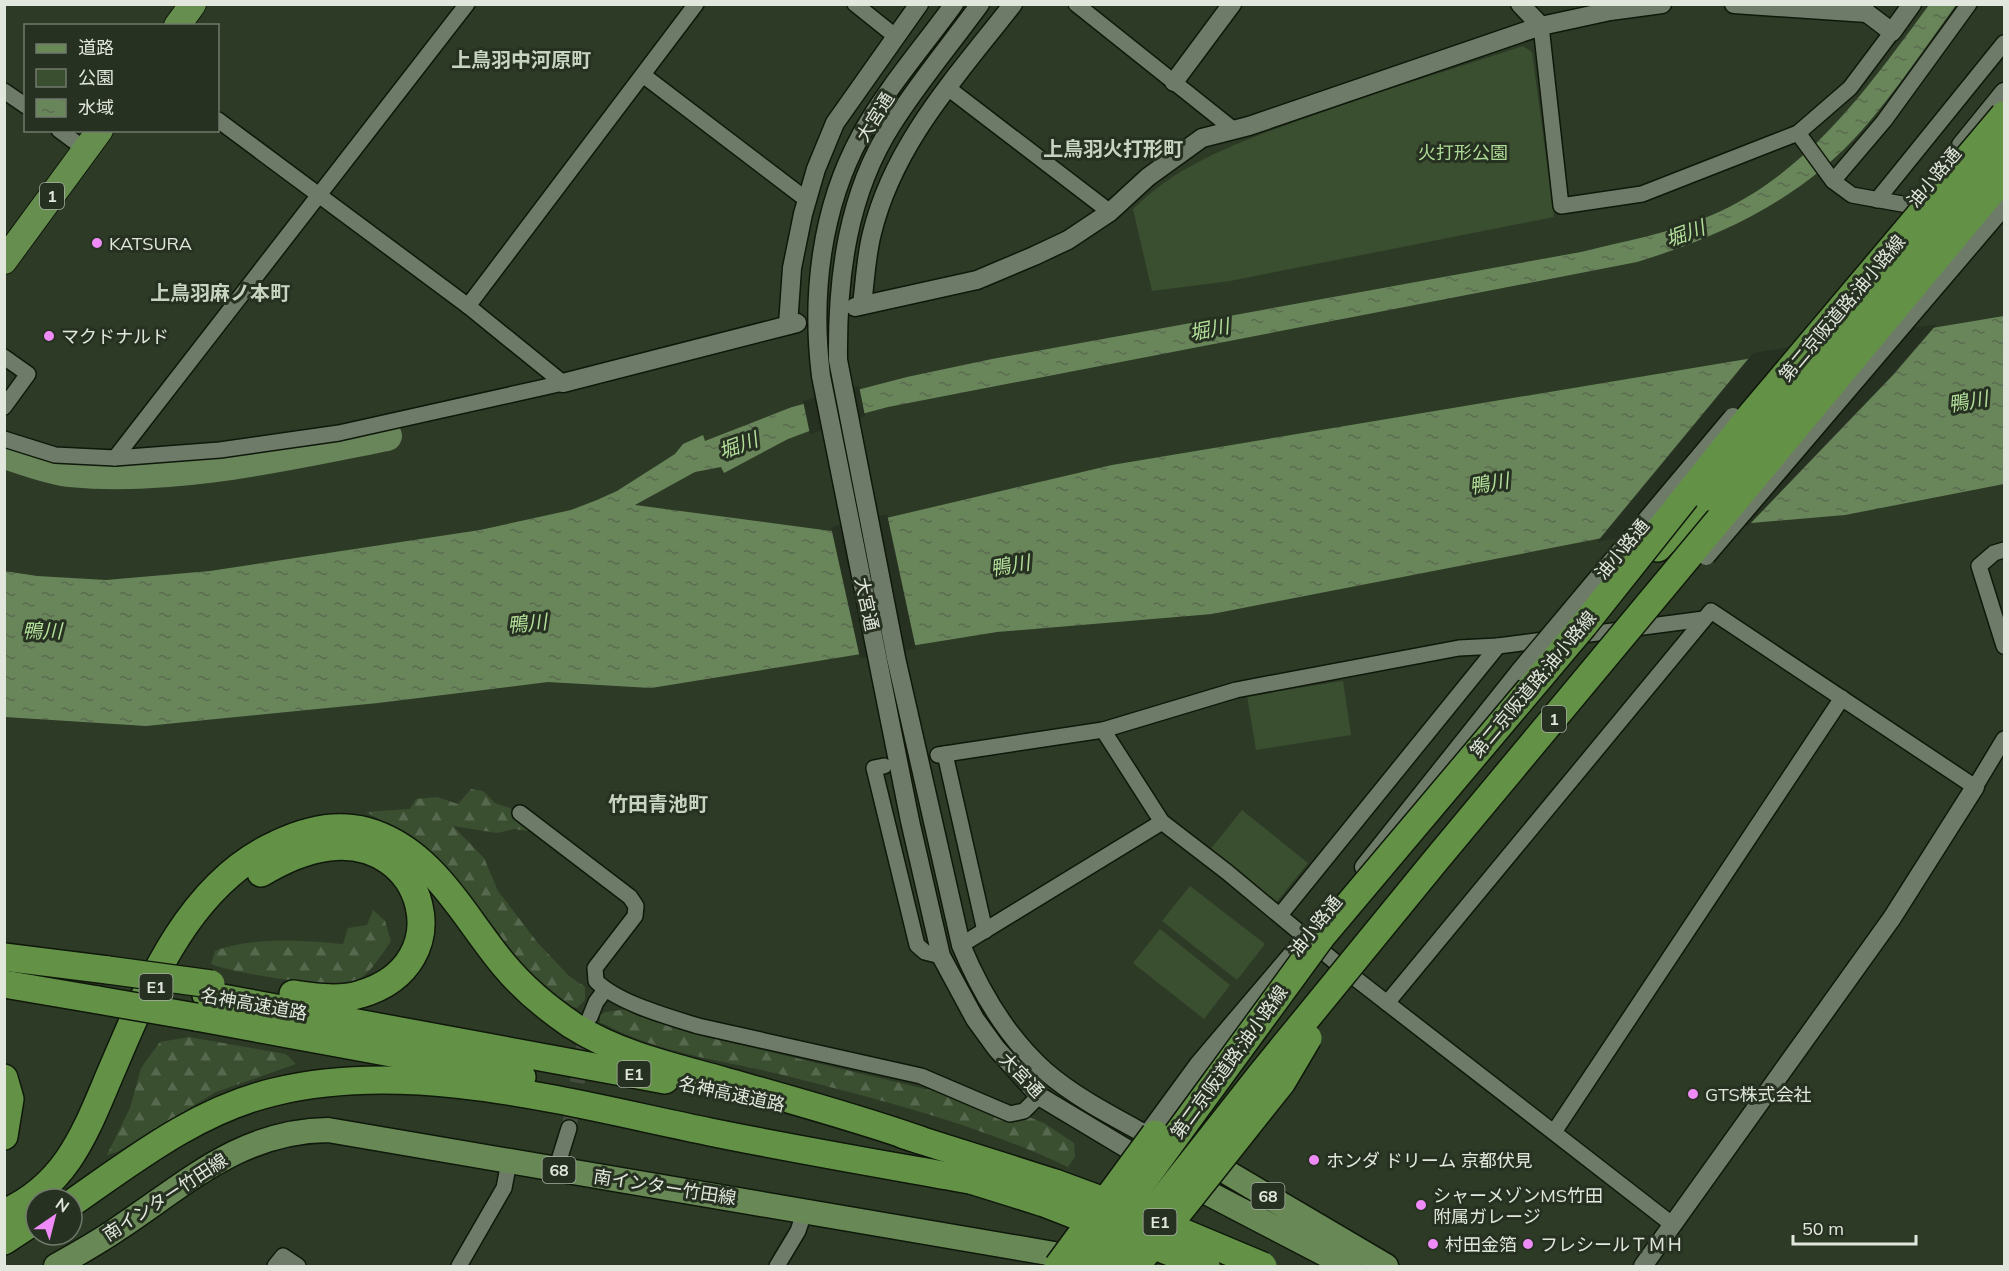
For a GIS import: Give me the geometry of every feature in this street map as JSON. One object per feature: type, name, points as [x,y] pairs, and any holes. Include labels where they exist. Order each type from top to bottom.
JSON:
[{"type":"highway","points":[[178,24],[193,4]]},
{"type":"highway","name":"第二京阪道路;油小路線","points":[[1081,1266],[1314,937],[1584,625],[1752,416],[2004,115]]},
{"type":"highway","name":"1","points":[[4,261],[93,140]]},
{"type":"highway","points":[[1584,625],[1756,444],[2004,145]]},
{"type":"highway","name":"第二京阪道路;油小路線","points":[[1110,1266],[1262,1073],[1352,968],[2004,177]]},
{"type":"highway","points":[[4,1213],[45,1188],[70,1158],[92,1117],[161,964],[197,909],[231,874],[270,847],[307,832],[325,829],[344,828],[372,833],[399,845],[415,856],[442,884],[498,958],[526,989],[592,1037],[645,1058],[920,1140]]},
{"type":"highway","points":[[4,959],[104,983],[204,999],[351,996],[373,990],[400,973],[417,948],[422,920],[415,891],[396,867],[383,858],[351,847],[330,846],[283,861],[241,889],[206,924],[183,956],[142,1039],[94,1148],[67,1187]]},
{"type":"highway","points":[[1052,1262],[1314,937]]},
{"type":"highway","points":[[1136,1266],[1282,1082],[1352,968]]},
{"type":"highway","name":"名神高速道路","points":[[4,984],[104,983],[657,1078],[831,1116],[920,1140],[1049,1193],[1206,1266]]},
{"type":"highway","name":"名神高速道路","points":[[204,999],[872,1152],[976,1181],[1049,1193],[1139,1214],[1263,1266]]},
{"type":"highway","points":[[4,1078],[10,1099],[4,1136]]},
{"type":"highway","points":[[84,1195],[181,1129],[241,1102],[306,1085],[382,1081],[465,1086],[515,1094],[793,1149],[976,1181]]},
{"type":"highway","points":[[4,1242],[24,1228]]},
{"type":"highway","points":[[4,1242],[24,1233]]},
{"type":"main road","name":"南インター竹田線","points":[[56,1266],[119,1228],[207,1166],[265,1139],[304,1131],[328,1130],[508,1162],[806,1210],[1052,1262],[1093,1266]]},
{"type":"main road","name":"68","points":[[1140,1144],[1204,1159],[1386,1266]]},
{"type":"main road","name":"68","points":[[1140,1144],[1186,1181],[1330,1261],[1348,1266]]},
{"type":"main road","name":"油小路通","points":[[1052,1262],[1140,1144]]},
{"type":"main road","points":[[1130,1266],[1168,1204],[1204,1159]]},
{"type":"street","points":[[115,458],[467,4]]},
{"type":"street","points":[[468,306],[696,4]]},
{"type":"street","points":[[855,4],[895,36]]},
{"type":"street","points":[[4,439],[55,455],[115,458],[220,450],[339,433],[562,383],[793,324],[792,268],[816,169],[835,123],[920,4]]},
{"type":"street","name":"大宮通","points":[[954,4],[882,103],[861,136],[843,177],[826,232],[819,277],[817,328],[819,364],[897,705],[962,945],[975,979],[997,1013],[1045,1071],[1106,1112],[1140,1144]]},
{"type":"street","name":"大宮通","points":[[980,4],[893,123],[860,192],[841,271],[838,360],[897,705],[910,821],[941,956],[975,1019],[1011,1066],[1039,1096],[1140,1144]]},
{"type":"street","points":[[1012,4],[917,128],[889,182],[871,234],[858,306],[977,280],[1068,240],[1110,212],[1148,177],[1202,138],[1234,130],[1541,26],[1612,8],[1662,4]]},
{"type":"street","points":[[1076,4],[1234,130]]},
{"type":"street","points":[[1174,82],[1232,4]]},
{"type":"street","points":[[1520,4],[1541,26],[1561,206],[1642,194],[1798,133],[1850,88],[1912,4]]},
{"type":"street","points":[[1734,4],[1861,9],[1893,32]]},
{"type":"street","points":[[1833,181],[1884,121],[1969,4]]},
{"type":"street","points":[[1877,200],[2004,43]]},
{"type":"street","points":[[643,75],[807,200]]},
{"type":"street","points":[[948,88],[1110,212]]},
{"type":"street","points":[[4,90],[24,105]]},
{"type":"street","name":"油小路通","points":[[1140,1144],[1199,1064],[1314,937],[1520,671],[2004,92]]},
{"type":"street","points":[[219,121],[468,306],[562,383]]},
{"type":"street","points":[[66,132],[93,140]]},
{"type":"street","points":[[1798,133],[1833,181],[1852,195],[1957,213],[2004,212]]},
{"type":"street","points":[[1204,1159],[1352,968],[2004,206]]},
{"type":"street","points":[[4,357],[28,374],[4,407]]},
{"type":"street","points":[[2004,550],[1994,553],[1979,566],[2004,646]]},
{"type":"street","points":[[1387,1003],[1711,611],[1975,787]]},
{"type":"street","points":[[985,931],[941,754],[1103,730],[1236,690],[1459,648],[1498,646],[1704,619]]},
{"type":"street","points":[[1280,915],[1498,646]]},
{"type":"street","points":[[1554,1132],[1842,698]]},
{"type":"street","points":[[1103,730],[1162,822],[1280,915],[1314,937],[1352,968],[1387,1003],[1673,1225]]},
{"type":"street","points":[[1643,1266],[1892,918],[2004,739]]},
{"type":"street","points":[[884,766],[874,768],[917,945],[925,952],[941,956]]},
{"type":"street","points":[[520,813],[630,897],[636,906],[635,916],[595,968],[596,981],[605,990],[691,1023],[921,1076],[1010,1114],[1024,1111],[1039,1096]]},
{"type":"street","points":[[962,945],[1162,822]]},
{"type":"street","points":[[590,1017],[596,1002],[605,990]]},
{"type":"street","points":[[556,1170],[568,1128]]},
{"type":"street","points":[[459,1266],[504,1188],[508,1162]]},
{"type":"street","points":[[777,1266],[798,1231],[806,1210]]},
{"type":"street","points":[[275,1266],[283,1256],[298,1266]]},
{"type":"shaded area","points":[[5,5],[2004,5],[2004,1266],[5,1266]]},
{"type":"green space","name":"火打形公園","points":[[1523,46],[1532,52],[1554,217],[1230,281],[1152,291],[1133,209],[1171,178],[1214,154],[1259,135],[1359,99]]},
{"type":"green space","points":[[1343,681],[1351,735],[1256,750],[1247,696]]},
{"type":"green space","points":[[471,789],[483,791],[495,803],[510,808],[527,825],[528,831],[514,829],[497,833],[453,826],[484,858],[498,891],[537,942],[569,976],[585,987],[585,1000],[577,1008],[564,1005],[536,979],[491,929],[460,883],[438,858],[414,838],[366,812],[410,809],[416,799],[437,797],[458,804]]},
{"type":"green space","points":[[1242,810],[1308,863],[1275,904],[1209,851]]},
{"type":"green space","points":[[1190,886],[1265,944],[1237,980],[1162,921]]},
{"type":"green space","points":[[373,910],[385,921],[391,941],[372,967],[358,980],[347,983],[330,983],[285,980],[211,964],[215,951],[244,943],[312,941],[343,944],[348,928],[367,925]]},
{"type":"green space","points":[[1160,929],[1230,985],[1204,1019],[1133,963]]},
{"type":"green space","points":[[629,1009],[664,1024],[707,1037],[938,1092],[1010,1120],[1029,1117],[1044,1123],[1074,1143],[1075,1157],[1068,1167],[1000,1138],[930,1115],[787,1076],[668,1049],[622,1033],[600,1022],[600,1015],[605,1012]]},
{"type":"green space","points":[[189,1037],[286,1054],[296,1064],[216,1092],[117,1152],[107,1155],[130,1108],[141,1068],[160,1042]]},
{"type":"water","points":[[1929,5],[1956,5],[1888,99],[1840,153],[1788,195],[1760,212],[1669,252],[1637,262],[888,407],[839,420],[788,439],[724,473],[721,467],[695,472],[635,505],[831,531],[1112,465],[2004,316],[2004,484],[1845,515],[1623,534],[1212,614],[997,632],[651,688],[548,682],[378,703],[146,726],[5,717],[4,571],[37,576],[106,580],[210,571],[480,530],[571,510],[597,500],[617,491],[675,454],[683,444],[703,435],[705,441],[792,407],[907,377],[992,359],[1581,252],[1664,232],[1712,215],[1747,197],[1778,176],[1834,125],[1860,96]]},
{"type":"pier","points":[[1937,324],[1893,375],[1748,526],[1689,532],[1875,334]]},
{"type":"pier","points":[[1808,344],[1623,537],[1597,542],[1753,353]]},
{"type":"pier","points":[[859,386],[865,416],[810,434],[803,401]]},
{"type":"pier","points":[[887,514],[916,649],[860,658],[831,527]]},
{"type":"waterway","points":[[4,454],[62,471],[109,474],[149,473],[270,459],[387,436]]},
{"type":"tunnel","points":[[569,1128],[587,1028]]},
{"type":"place","name":"KATSURA","points":[[97,243]]},
{"type":"place","name":"マクドナルド","points":[[49,336]]},
{"type":"place","name":"GTS株式会社","points":[[1693,1094]]},
{"type":"place","name":"ホンダ ドリーム 京都伏見","points":[[1314,1160]]},
{"type":"place","name":"シャーメゾンMS竹田 附属ガレージ","points":[[1421,1205]]},
{"type":"place","name":"村田金箔","points":[[1433,1244]]},
{"type":"place","name":"フレシールＴＭＨ","points":[[1528,1244]]},
{"type":"district","name":"上鳥羽中河原町","points":[[521,59]]},
{"type":"district","name":"上鳥羽火打形町","points":[[1113,148]]},
{"type":"district","name":"上鳥羽麻ノ本町","points":[[220,292]]},
{"type":"district","name":"竹田青池町","points":[[658,803]]},
{"type":"water label","name":"堀川","points":[[1685,233]]},
{"type":"water label","name":"堀川","points":[[1209,329]]},
{"type":"water label","name":"鴨川","points":[[1968,401]]},
{"type":"water label","name":"堀川","points":[[738,445]]},
{"type":"water label","name":"鴨川","points":[[1489,483]]},
{"type":"water label","name":"鴨川","points":[[1010,565]]},
{"type":"water label","name":"鴨川","points":[[527,623]]},
{"type":"water label","name":"鴨川","points":[[42,630]]}]
